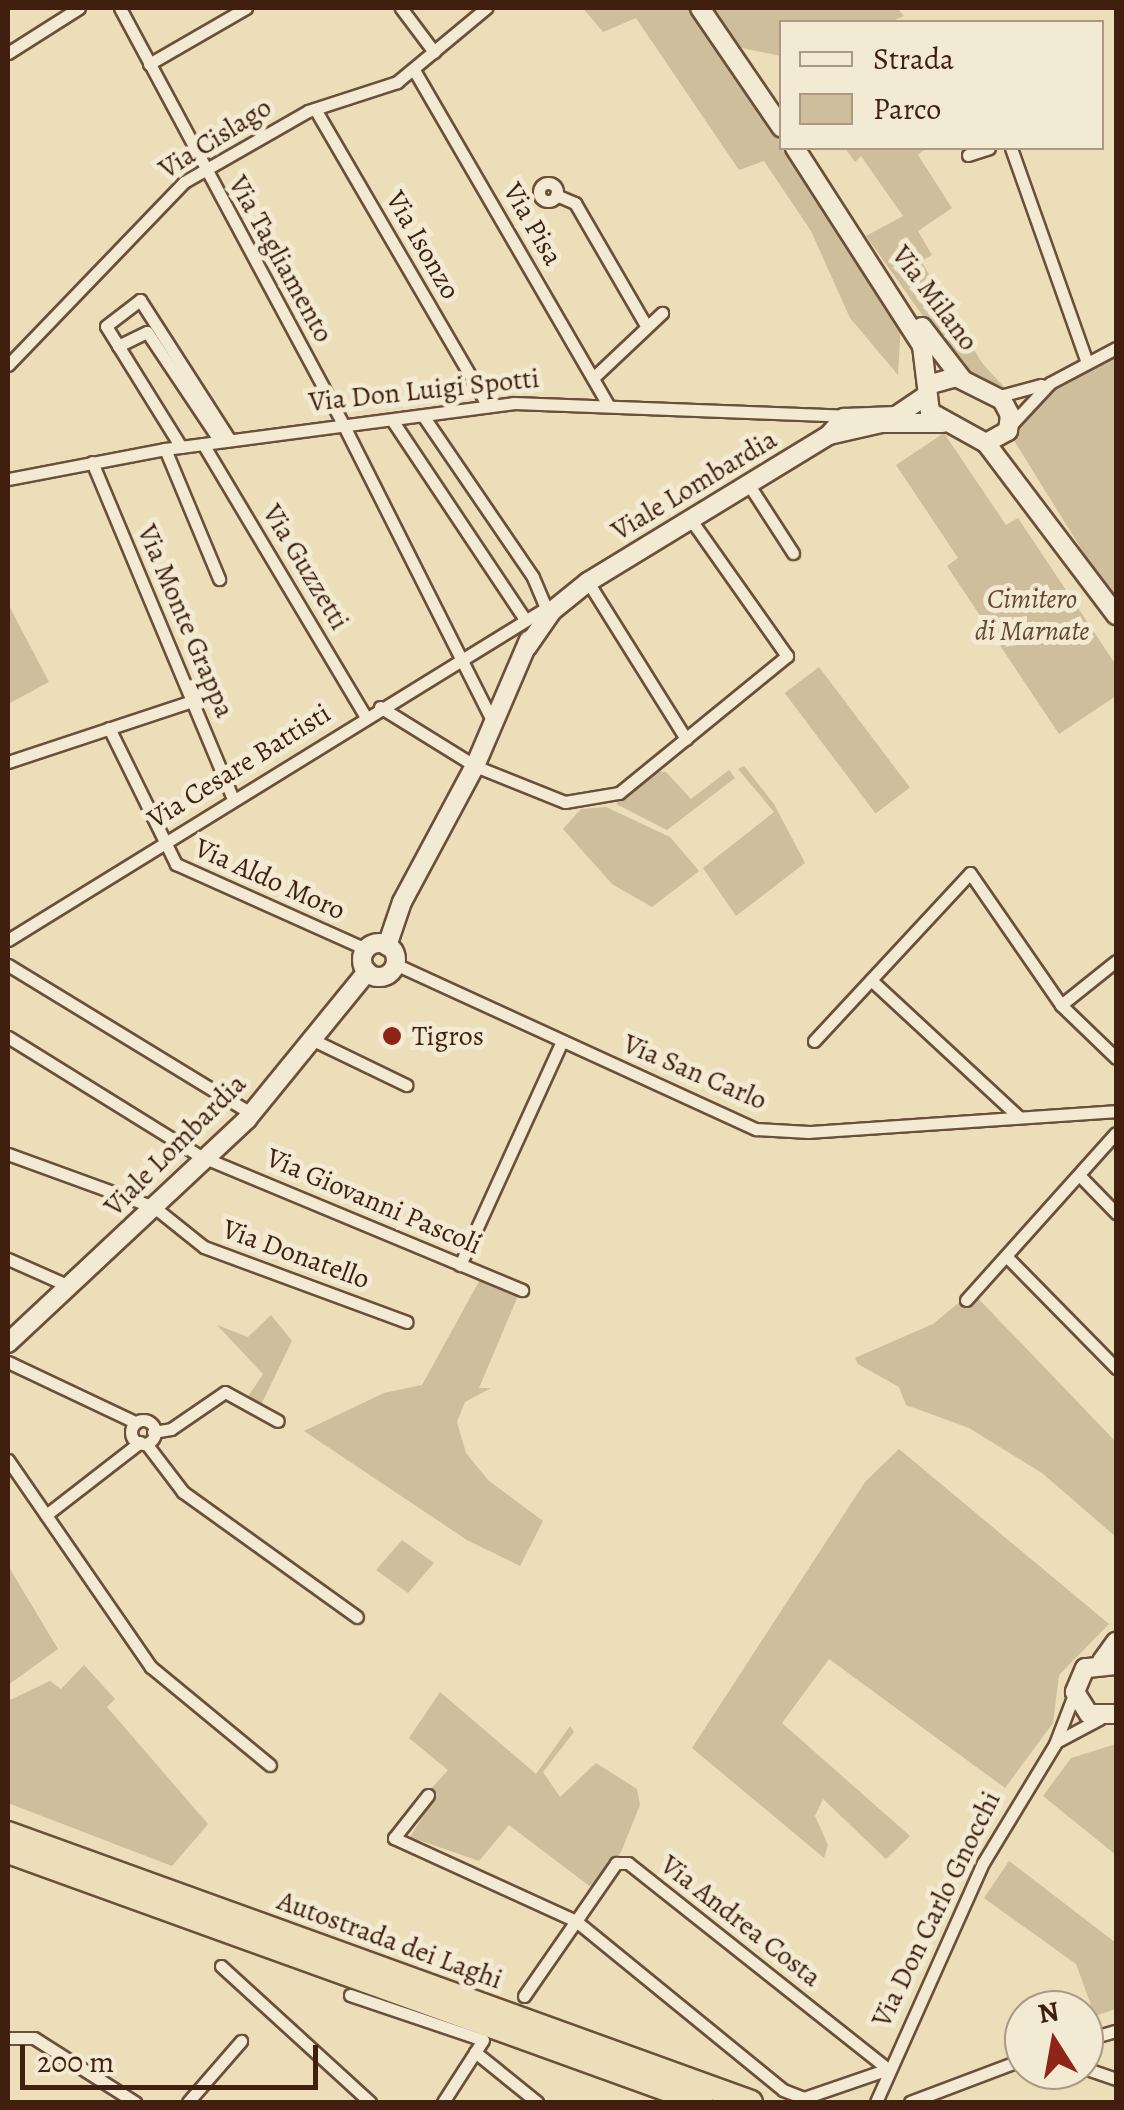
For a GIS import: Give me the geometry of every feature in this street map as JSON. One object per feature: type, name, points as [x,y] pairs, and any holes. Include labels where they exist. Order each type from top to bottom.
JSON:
[{"type":"highway","name":"Autostrada dei Laghi","points":[[8,1834],[751,2102]]},
{"type":"highway","name":"Autostrada dei Laghi","points":[[8,1852],[701,2102]]},
{"type":"street","points":[[8,53],[79,8]]},
{"type":"street","name":"Via Tagliamento","points":[[120,8],[344,426],[494,724]]},
{"type":"street","points":[[149,64],[246,8]]},
{"type":"street","points":[[401,8],[434,52]]},
{"type":"street","name":"Via Cislago","points":[[8,365],[170,193],[204,169],[315,109],[378,91],[414,70],[486,8]]},
{"type":"street","points":[[700,8],[779,124]]},
{"type":"street","name":"Via Pisa","points":[[414,70],[608,404]]},
{"type":"street","name":"Via Isonzo","points":[[315,109],[488,406]]},
{"type":"street","name":"Via Milano","points":[[796,150],[865,251],[962,378]]},
{"type":"street","points":[[968,155],[983,150]]},
{"type":"street","points":[[1012,150],[1087,363]]},
{"type":"street","points":[[556,195],[575,203],[647,327]]},
{"type":"street","name":"Via Milano","points":[[865,251],[922,346],[930,412],[943,423]]},
{"type":"street","points":[[181,447],[106,326],[140,300],[225,441]]},
{"type":"street","points":[[593,378],[662,312]]},
{"type":"street","points":[[118,346],[147,332],[225,441]]},
{"type":"street","points":[[996,397],[1050,382],[1116,348]]},
{"type":"street","name":"Via Don Luigi Spotti","points":[[854,422],[896,416],[944,377],[962,378]]},
{"type":"street","points":[[962,378],[1006,404],[1019,470],[1099,592]]},
{"type":"street","points":[[986,443],[1009,428],[1050,382]]},
{"type":"street","name":"Via Don Luigi Spotti","points":[[8,479],[165,449],[488,406],[608,404],[854,422],[943,423]]},
{"type":"street","points":[[423,416],[552,602]]},
{"type":"street","points":[[392,420],[530,632]]},
{"type":"street","name":"Viale Lombardia","points":[[391,955],[402,902],[475,766],[530,632],[552,602],[854,422]]},
{"type":"street","points":[[943,423],[986,443],[1116,615]]},
{"type":"street","name":"Via Guzzetti","points":[[203,444],[365,716]]},
{"type":"street","points":[[165,449],[219,579]]},
{"type":"street","name":"Via Monte Grappa","points":[[92,462],[234,799]]},
{"type":"street","points":[[748,485],[793,553]]},
{"type":"street","points":[[380,707],[475,766],[565,802],[593,802],[618,793],[787,656],[691,520]]},
{"type":"street","points":[[588,582],[686,739]]},
{"type":"street","name":"Viale Lombardia","points":[[530,632],[588,582]]},
{"type":"street","points":[[503,633],[530,632]]},
{"type":"street","name":"Via Cesare Battisti","points":[[8,940],[460,658],[503,633],[530,632]]},
{"type":"street","points":[[8,762],[192,701]]},
{"type":"street","points":[[109,728],[162,845]]},
{"type":"street","name":"Via Aldo Moro","points":[[162,845],[178,866],[366,949]]},
{"type":"street","points":[[814,1041],[970,873],[1061,1005],[1116,1058]]},
{"type":"street","points":[[366,949],[391,955],[385,976],[366,972],[366,949]]},
{"type":"street","name":"Via San Carlo","points":[[391,955],[562,1041],[756,1128],[809,1132],[1116,1111]]},
{"type":"street","points":[[1061,1005],[1116,961]]},
{"type":"street","points":[[8,965],[252,1114]]},
{"type":"street","name":"Viale Lombardia","points":[[8,1343],[252,1114],[366,972]]},
{"type":"street","points":[[870,980],[1019,1117]]},
{"type":"street","name":"Via Giovanni Pascoli","points":[[8,1036],[206,1158],[522,1290]]},
{"type":"street","points":[[311,1038],[406,1085]]},
{"type":"street","points":[[460,1265],[562,1041]]},
{"type":"street","points":[[966,1300],[1116,1133]]},
{"type":"street","name":"Via Donatello","points":[[8,1154],[154,1207],[204,1248],[408,1322]]},
{"type":"street","points":[[1080,1176],[1116,1212]]},
{"type":"street","points":[[1006,1257],[1116,1368]]},
{"type":"street","points":[[8,1259],[69,1286]]},
{"type":"street","points":[[8,1362],[117,1408],[133,1421],[144,1444],[183,1492],[356,1617]]},
{"type":"street","points":[[46,1515],[144,1444],[153,1432],[173,1428],[226,1392],[278,1421]]},
{"type":"street","points":[[133,1421],[145,1420],[153,1432]]},
{"type":"street","points":[[8,1460],[151,1667],[270,1766]]},
{"type":"street","name":"Via Don Carlo Gnocchi","points":[[879,2102],[888,2069],[983,1863],[1055,1744],[1085,1668],[1109,1663],[1116,1642]]},
{"type":"street","points":[[1074,1692],[1082,1709],[1112,1716]]},
{"type":"street","points":[[1055,1744],[1112,1716]]},
{"type":"street","points":[[428,1796],[394,1838],[576,1922],[793,2094],[804,2098],[888,2069]]},
{"type":"street","name":"Via Andrea Costa","points":[[524,1996],[616,1864],[628,1862],[888,2069]]},
{"type":"street","points":[[220,1966],[370,2102]]},
{"type":"street","points":[[350,1994],[479,2046],[537,2102]]},
{"type":"street","points":[[8,2038],[34,2038],[136,2102]]},
{"type":"street","points":[[188,2102],[241,2042]]},
{"type":"street","points":[[443,2102],[479,2046]]},
{"type":"street","points":[[910,2102],[1004,2067]]},
{"type":"green space","points":[[583,8],[690,8],[779,140],[779,150],[785,150],[901,322],[898,375],[850,318],[811,231],[764,161],[739,170],[636,18],[603,32]]},
{"type":"green space","points":[[713,8],[897,8],[904,16],[895,20],[779,20],[779,56],[737,47]]},
{"type":"green space","points":[[846,150],[924,150],[918,155],[952,208],[918,231],[932,255],[921,261],[982,363],[1004,387],[981,382],[950,354],[866,236],[903,216],[861,156],[855,162]]},
{"type":"green space","points":[[1116,353],[1116,605],[1015,442],[1018,423],[1050,388]]},
{"type":"green space","name":"Cimitero di Marnate","points":[[944,433],[1006,525],[1018,518],[1116,665],[1116,696],[1059,734],[947,566],[958,558],[896,465]]},
{"type":"green space","points":[[8,604],[49,682],[8,704]]},
{"type":"green space","points":[[819,667],[910,788],[876,813],[785,693]]},
{"type":"green space","points":[[744,766],[774,804],[805,863],[736,916],[703,868],[774,812],[738,769]]},
{"type":"green space","points":[[729,770],[735,778],[667,830],[616,804],[652,771],[666,772],[691,799]]},
{"type":"green space","points":[[606,807],[670,837],[699,871],[652,907],[612,884],[563,829],[581,809]]},
{"type":"green space","points":[[482,1276],[520,1291],[479,1388],[491,1388],[465,1402],[457,1422],[466,1453],[488,1480],[543,1521],[520,1566],[467,1540],[304,1431],[384,1393],[422,1385]]},
{"type":"green space","points":[[972,1292],[1116,1442],[1116,1537],[1042,1473],[969,1428],[906,1405],[899,1387],[858,1364],[855,1358],[933,1324]]},
{"type":"green space","points":[[271,1315],[292,1341],[259,1409],[247,1398],[263,1374],[217,1325],[248,1337]]},
{"type":"green space","points":[[899,1449],[1109,1624],[1059,1675],[1053,1723],[1005,1788],[829,1659],[782,1723],[910,1836],[886,1859],[823,1799],[815,1816],[828,1845],[824,1858],[692,1748],[865,1482]]},
{"type":"green space","points":[[402,1540],[434,1563],[408,1593],[376,1570]]},
{"type":"green space","points":[[8,1570],[58,1649],[8,1685]]},
{"type":"green space","points":[[84,1665],[115,1699],[107,1707],[208,1824],[172,1866],[8,1803],[8,1701],[50,1681],[61,1689]]},
{"type":"green space","points":[[440,1692],[536,1774],[570,1726],[574,1732],[543,1772],[560,1797],[596,1763],[637,1789],[640,1805],[621,1852],[592,1888],[509,1825],[479,1861],[410,1837],[437,1794],[431,1789],[448,1770],[409,1738]]},
{"type":"green space","points":[[1116,1744],[1116,1855],[1043,1796],[1071,1758]]},
{"type":"green space","points":[[1009,1861],[1116,1943],[1116,2009],[1104,2013],[1104,1990],[1086,1990],[1076,1964],[984,1898]]},
{"type":"place","name":"Tigros","points":[[392,1036]]}]
